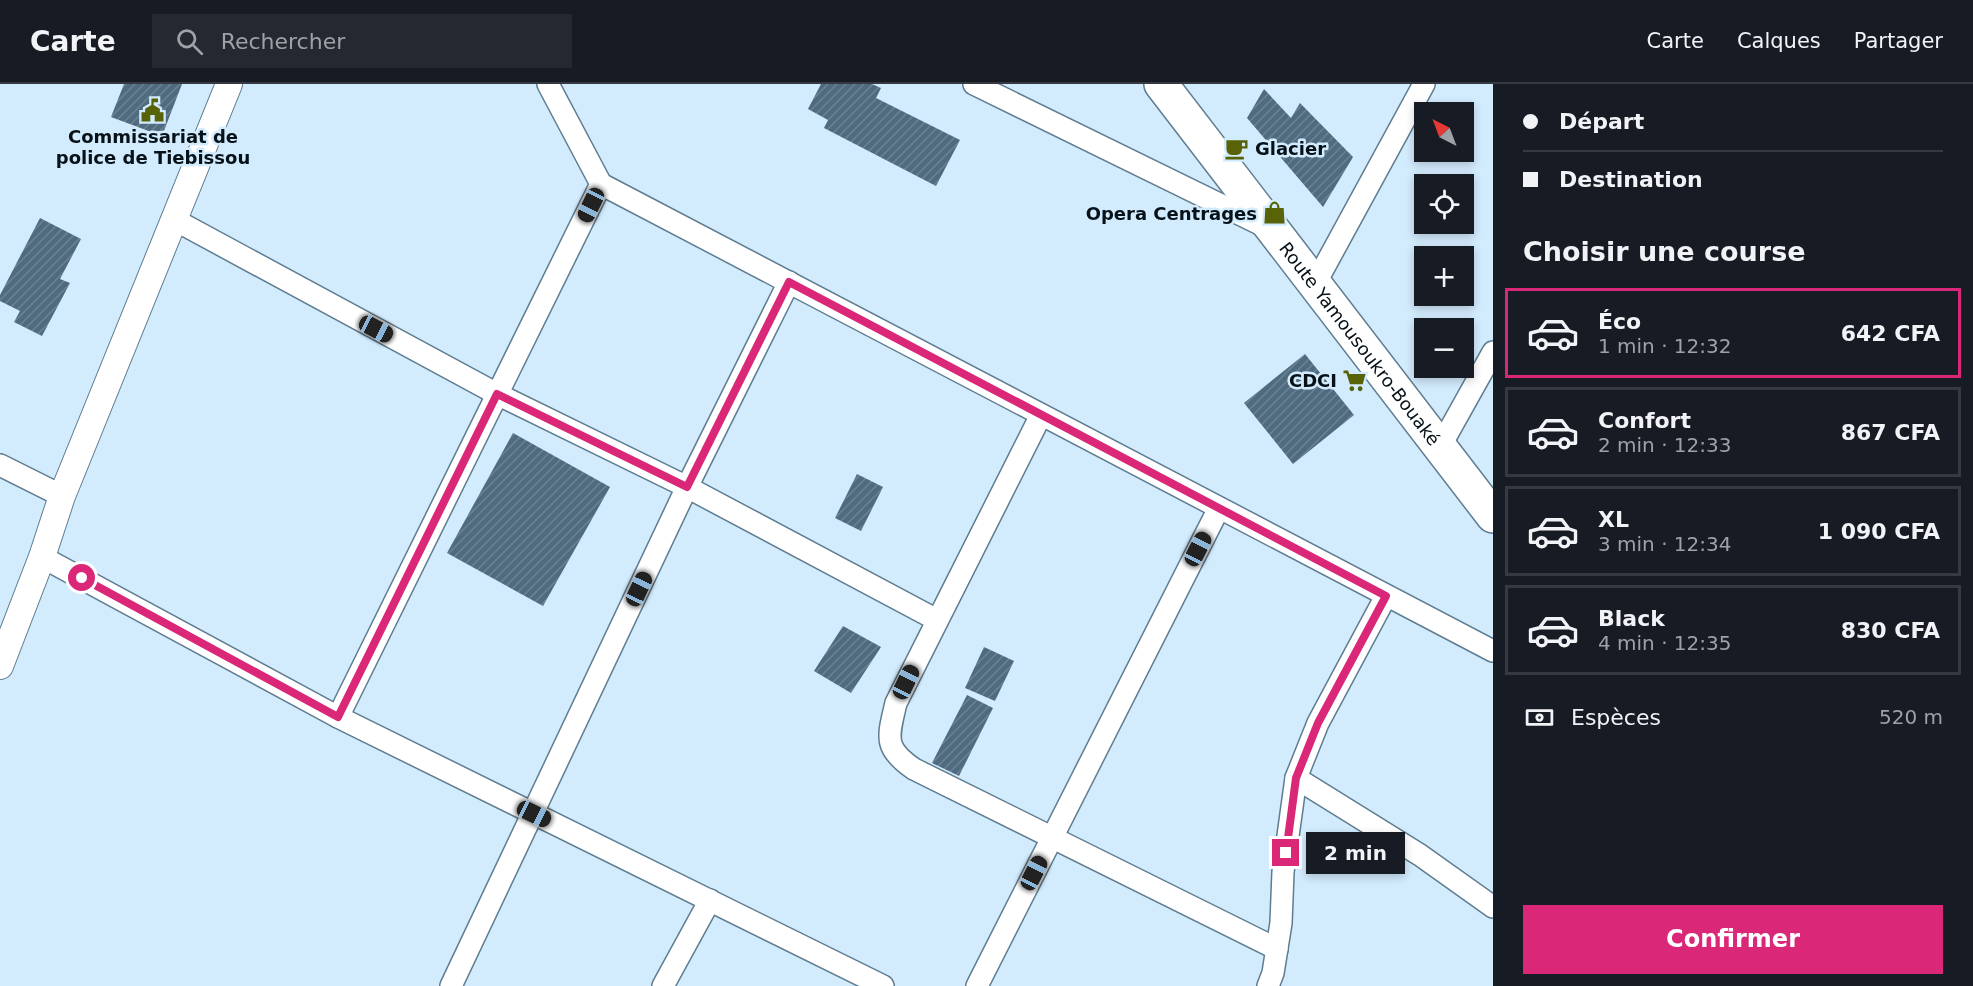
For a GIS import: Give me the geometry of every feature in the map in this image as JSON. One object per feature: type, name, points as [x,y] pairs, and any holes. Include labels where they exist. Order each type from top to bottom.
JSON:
[{"type":"main road","name":"Route Yamousoukro-Bouaké","points":[[1161,84],[1493,516]]},
{"type":"street","points":[[0,666],[42,557],[62,496],[229,84]]},
{"type":"street","points":[[548,84],[602,184],[1386,596],[1490,648]]},
{"type":"street","points":[[974,84],[1274,231]]},
{"type":"street","points":[[1315,284],[1424,84]]},
{"type":"street","points":[[338,717],[602,184]]},
{"type":"street","points":[[175,220],[497,394],[687,487],[937,620]]},
{"type":"street","points":[[451,986],[687,487],[789,282]]},
{"type":"street","points":[[1440,447],[1493,352]]},
{"type":"street","points":[[1041,415],[896,703],[889,732],[890,748],[899,759],[914,769],[1054,836],[1277,949]]},
{"type":"street","points":[[0,465],[62,496]]},
{"type":"street","points":[[977,986],[1219,508]]},
{"type":"street","points":[[42,557],[338,717],[883,986]]},
{"type":"street","points":[[1268,986],[1274,973],[1283,872],[1296,778],[1318,723],[1386,596]]},
{"type":"street","points":[[1296,778],[1420,855],[1493,907]]},
{"type":"street","points":[[663,986],[710,900]]},
{"type":"building","points":[[124,84],[182,84],[162,136],[111,117]]},
{"type":"building","points":[[821,84],[872,84],[881,88],[876,98],[960,140],[936,186],[824,128],[828,120],[808,109]]},
{"type":"building","points":[[1264,89],[1291,118],[1300,103],[1353,157],[1323,207],[1247,118]]},
{"type":"building","points":[[40,218],[81,239],[60,279],[70,283],[42,336],[14,322],[20,311],[0,301],[0,295]]},
{"type":"building","points":[[1305,354],[1354,415],[1293,464],[1244,403]]},
{"type":"building","points":[[513,433],[610,487],[543,606],[447,553]]},
{"type":"building","points":[[857,474],[883,487],[861,531],[835,518]]},
{"type":"building","points":[[843,626],[881,647],[851,693],[814,671]]},
{"type":"building","points":[[984,647],[1014,661],[995,701],[965,688]]},
{"type":"building","points":[[967,695],[993,708],[959,776],[932,763]]},
{"type":"place","name":"Commissariat de police de Tiebissou","points":[[153,110]]},
{"type":"place","name":"Glacier","points":[[1237,148]]},
{"type":"place","name":"Opera Centrages","points":[[1275,213]]},
{"type":"place","name":"CDCI","points":[[1355,380]]},
{"type":"route","points":[[82,578],[338,717],[497,394],[687,487],[789,282],[1386,596],[1318,723],[1296,778],[1286,853]]}]
